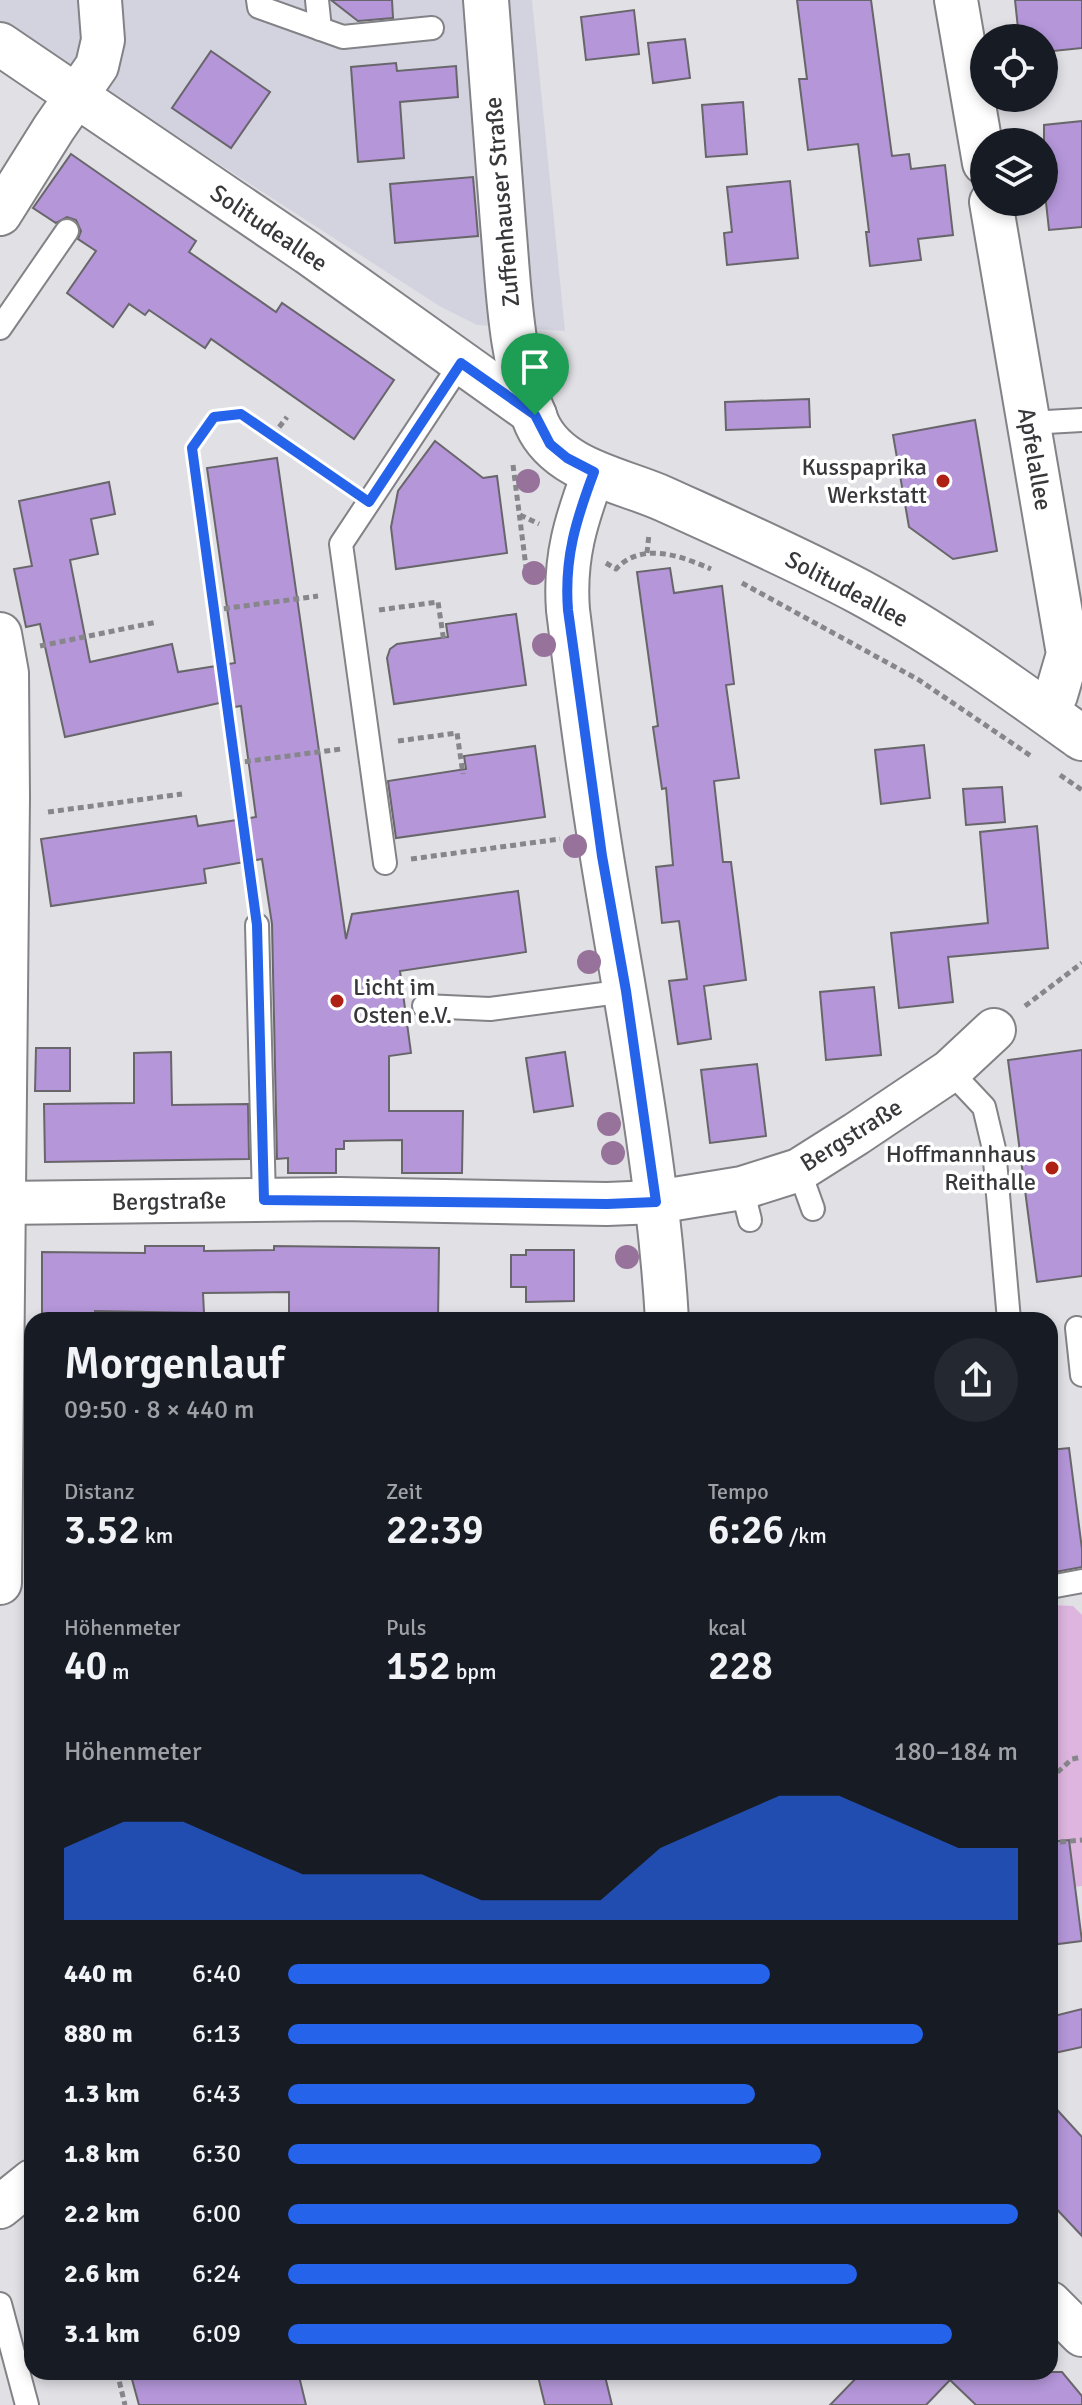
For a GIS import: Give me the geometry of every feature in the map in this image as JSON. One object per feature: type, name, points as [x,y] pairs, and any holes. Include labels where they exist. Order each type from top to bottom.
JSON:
[{"type":"main road","name":"Zuffenhauser Straße","points":[[486,0],[512,338],[535,415],[550,444],[567,458],[594,472]]},
{"type":"main road","name":"Solitudeallee","points":[[594,472],[653,494],[760,542],[862,593],[950,647],[1082,738]]},
{"type":"street","points":[[0,214],[97,66],[103,40],[100,0]]},
{"type":"street","points":[[956,0],[978,128]]},
{"type":"street","name":"Solitudeallee","points":[[0,44],[308,253],[535,415]]},
{"type":"street","name":"Apfelallee","points":[[993,216],[1029,423],[1075,653],[1046,712]]},
{"type":"street","points":[[594,472],[570,540],[566,583],[602,856],[626,991],[656,1202],[666,1312]]},
{"type":"street","points":[[0,1583],[7,818],[7,673],[2,644]]},
{"type":"street","name":"Bergstraße","points":[[2,1202],[264,1200],[746,1204],[950,1071],[994,1030]]},
{"type":"street","points":[[0,2207],[24,2188]]},
{"type":"lane","points":[[258,0],[259,7],[343,37],[432,28]]},
{"type":"lane","points":[[317,0],[320,29]]},
{"type":"lane","points":[[0,328],[67,231]]},
{"type":"lane","points":[[385,863],[341,544],[461,363]]},
{"type":"lane","points":[[1029,423],[1082,420]]},
{"type":"lane","points":[[257,925],[264,1200]]},
{"type":"lane","points":[[424,1006],[490,1009],[626,991]]},
{"type":"lane","points":[[950,1071],[984,1107],[994,1149],[1008,1312]]},
{"type":"lane","points":[[799,1170],[813,1209]]},
{"type":"lane","points":[[1077,1328],[1082,1375]]},
{"type":"lane","points":[[1058,1586],[1082,1581]]},
{"type":"lane","points":[[0,2304],[27,2405]]},
{"type":"path","points":[[257,925],[192,448],[214,417],[241,414],[369,502]]},
{"type":"path","points":[[273,435],[287,417]]},
{"type":"path","points":[[513,459],[520,515]]},
{"type":"path","points":[[616,569],[625,560],[647,553],[663,553],[719,572]]},
{"type":"path","points":[[732,578],[919,680],[1032,756]]},
{"type":"path","points":[[214,610],[438,602],[444,642]]},
{"type":"path","points":[[2,644],[157,622]]},
{"type":"path","points":[[1057,773],[1082,790]]},
{"type":"path","points":[[7,818],[182,794]]},
{"type":"path","points":[[385,863],[561,839]]},
{"type":"path","points":[[994,1030],[1082,963]]},
{"type":"path","points":[[1058,1772],[1072,1759],[1082,1757]]},
{"type":"path","points":[[1058,1842],[1082,1840]]},
{"type":"path","points":[[119,2380],[125,2405]]},
{"type":"shaded area","points":[[0,0],[532,0],[565,331],[477,325],[441,307],[0,23]]},
{"type":"shaded area","points":[[1058,1605],[1073,1606],[1082,1615],[1082,1886],[1058,1889]]},
{"type":"building","points":[[331,0],[392,0],[393,18],[358,21]]},
{"type":"building","points":[[797,0],[871,0],[892,156],[909,154],[911,169],[945,165],[953,235],[918,239],[921,260],[870,266],[858,144],[808,150],[799,79],[807,79]]},
{"type":"building","points":[[1015,0],[1082,0],[1082,48],[1058,51],[1058,24],[1018,24]]},
{"type":"building","points":[[634,10],[639,54],[586,60],[581,17]]},
{"type":"building","points":[[685,39],[690,78],[653,83],[648,43]]},
{"type":"building","points":[[211,51],[270,92],[231,148],[172,108]]},
{"type":"building","points":[[396,63],[397,71],[456,66],[458,97],[400,102],[404,158],[358,162],[351,67]]},
{"type":"building","points":[[743,102],[747,154],[706,157],[702,105]]},
{"type":"building","points":[[1082,121],[1082,227],[1049,230],[1047,216],[1058,216],[1058,128],[1044,128],[1044,125]]},
{"type":"building","points":[[71,154],[196,241],[189,252],[276,312],[282,303],[394,380],[354,439],[211,339],[205,348],[149,310],[145,315],[129,304],[113,327],[67,293],[96,251],[78,239],[81,231],[76,220],[67,217],[56,223],[33,208]]},
{"type":"building","points":[[473,177],[478,236],[395,243],[390,184]]},
{"type":"building","points":[[790,181],[798,258],[727,265],[724,233],[732,232],[727,187]]},
{"type":"building","points":[[809,399],[810,427],[726,430],[725,402]]},
{"type":"building","name":"Kusspaprika Werkstatt","points":[[975,420],[997,551],[953,559],[909,527],[893,435]]},
{"type":"building","points":[[435,441],[483,478],[497,476],[507,553],[396,569],[391,527],[398,491]]},
{"type":"building","points":[[277,458],[346,939],[352,914],[518,891],[526,952],[400,971],[411,1053],[389,1056],[389,1111],[463,1111],[462,1173],[402,1173],[402,1140],[344,1141],[344,1149],[336,1149],[336,1173],[288,1173],[288,1158],[277,1159],[272,924],[262,859],[204,869],[206,883],[51,906],[41,839],[196,816],[198,826],[256,817],[241,706],[234,707],[233,700],[65,737],[40,624],[26,627],[14,569],[32,566],[19,501],[109,482],[115,514],[91,519],[98,554],[70,560],[90,662],[172,644],[178,672],[235,663],[207,468]]},
{"type":"building","points":[[670,568],[674,593],[722,586],[734,684],[726,685],[739,778],[714,781],[723,862],[731,862],[746,980],[704,986],[711,1039],[678,1044],[669,981],[687,979],[679,921],[662,923],[656,867],[673,865],[666,788],[662,789],[653,727],[658,726],[637,572]]},
{"type":"building","points":[[516,614],[526,685],[394,704],[387,658],[390,649],[397,644],[448,637],[446,624]]},
{"type":"building","points":[[924,745],[930,798],[881,804],[875,750]]},
{"type":"building","points":[[535,746],[545,817],[396,838],[388,781],[466,769],[464,756]]},
{"type":"building","points":[[1002,787],[1005,822],[966,825],[963,789]]},
{"type":"building","points":[[1037,826],[1048,948],[948,957],[953,1002],[899,1008],[891,933],[988,923],[980,832]]},
{"type":"building","points":[[874,987],[881,1055],[826,1060],[820,992]]},
{"type":"building","points":[[36,1048],[70,1048],[70,1091],[35,1091]]},
{"type":"building","name":"Hoffmannhaus Reithalle","points":[[1082,1050],[1082,1276],[1037,1282],[1008,1060]]},
{"type":"building","points":[[171,1052],[172,1105],[248,1104],[249,1159],[45,1162],[44,1104],[134,1103],[134,1053]]},
{"type":"building","points":[[565,1052],[573,1106],[534,1112],[526,1058]]},
{"type":"building","points":[[757,1064],[766,1136],[710,1143],[701,1070]]},
{"type":"building","points":[[145,1246],[204,1246],[204,1251],[274,1250],[274,1246],[439,1248],[438,1312],[289,1312],[289,1292],[203,1293],[204,1312],[42,1312],[42,1252],[145,1253]]},
{"type":"building","points":[[526,1250],[574,1250],[574,1301],[526,1302],[526,1287],[511,1287],[511,1255],[526,1255]]},
{"type":"building","points":[[1069,1448],[1082,1567],[1058,1572],[1058,1449]]},
{"type":"building","points":[[1069,1840],[1082,1941],[1058,1944],[1058,1841]]},
{"type":"building","points":[[1082,2009],[1082,2047],[1058,2052],[1058,2015]]},
{"type":"building","points":[[1058,2111],[1082,2137],[1082,2236],[1058,2210]]},
{"type":"building","points":[[1058,2372],[1062,2372],[1082,2396],[1082,2405],[976,2405],[950,2380],[1058,2380]]},
{"type":"building","points":[[132,2380],[300,2380],[306,2405],[139,2405]]},
{"type":"building","points":[[539,2380],[606,2380],[612,2405],[545,2405]]},
{"type":"building","points":[[854,2380],[950,2380],[926,2405],[830,2405]]},
{"type":"place","name":"Kusspaprika Werkstatt","points":[[943,481]]},
{"type":"place","name":"Licht im Osten e.V.","points":[[337,1001]]},
{"type":"place","name":"Hoffmannhaus Reithalle","points":[[1052,1168]]},
{"type":"route","points":[[461,363],[535,415],[550,444],[567,458],[594,472],[570,540],[566,583],[568,610],[602,856],[626,991],[656,1202],[264,1200],[257,925],[192,448],[214,417],[241,414],[369,502],[461,363]]}]
